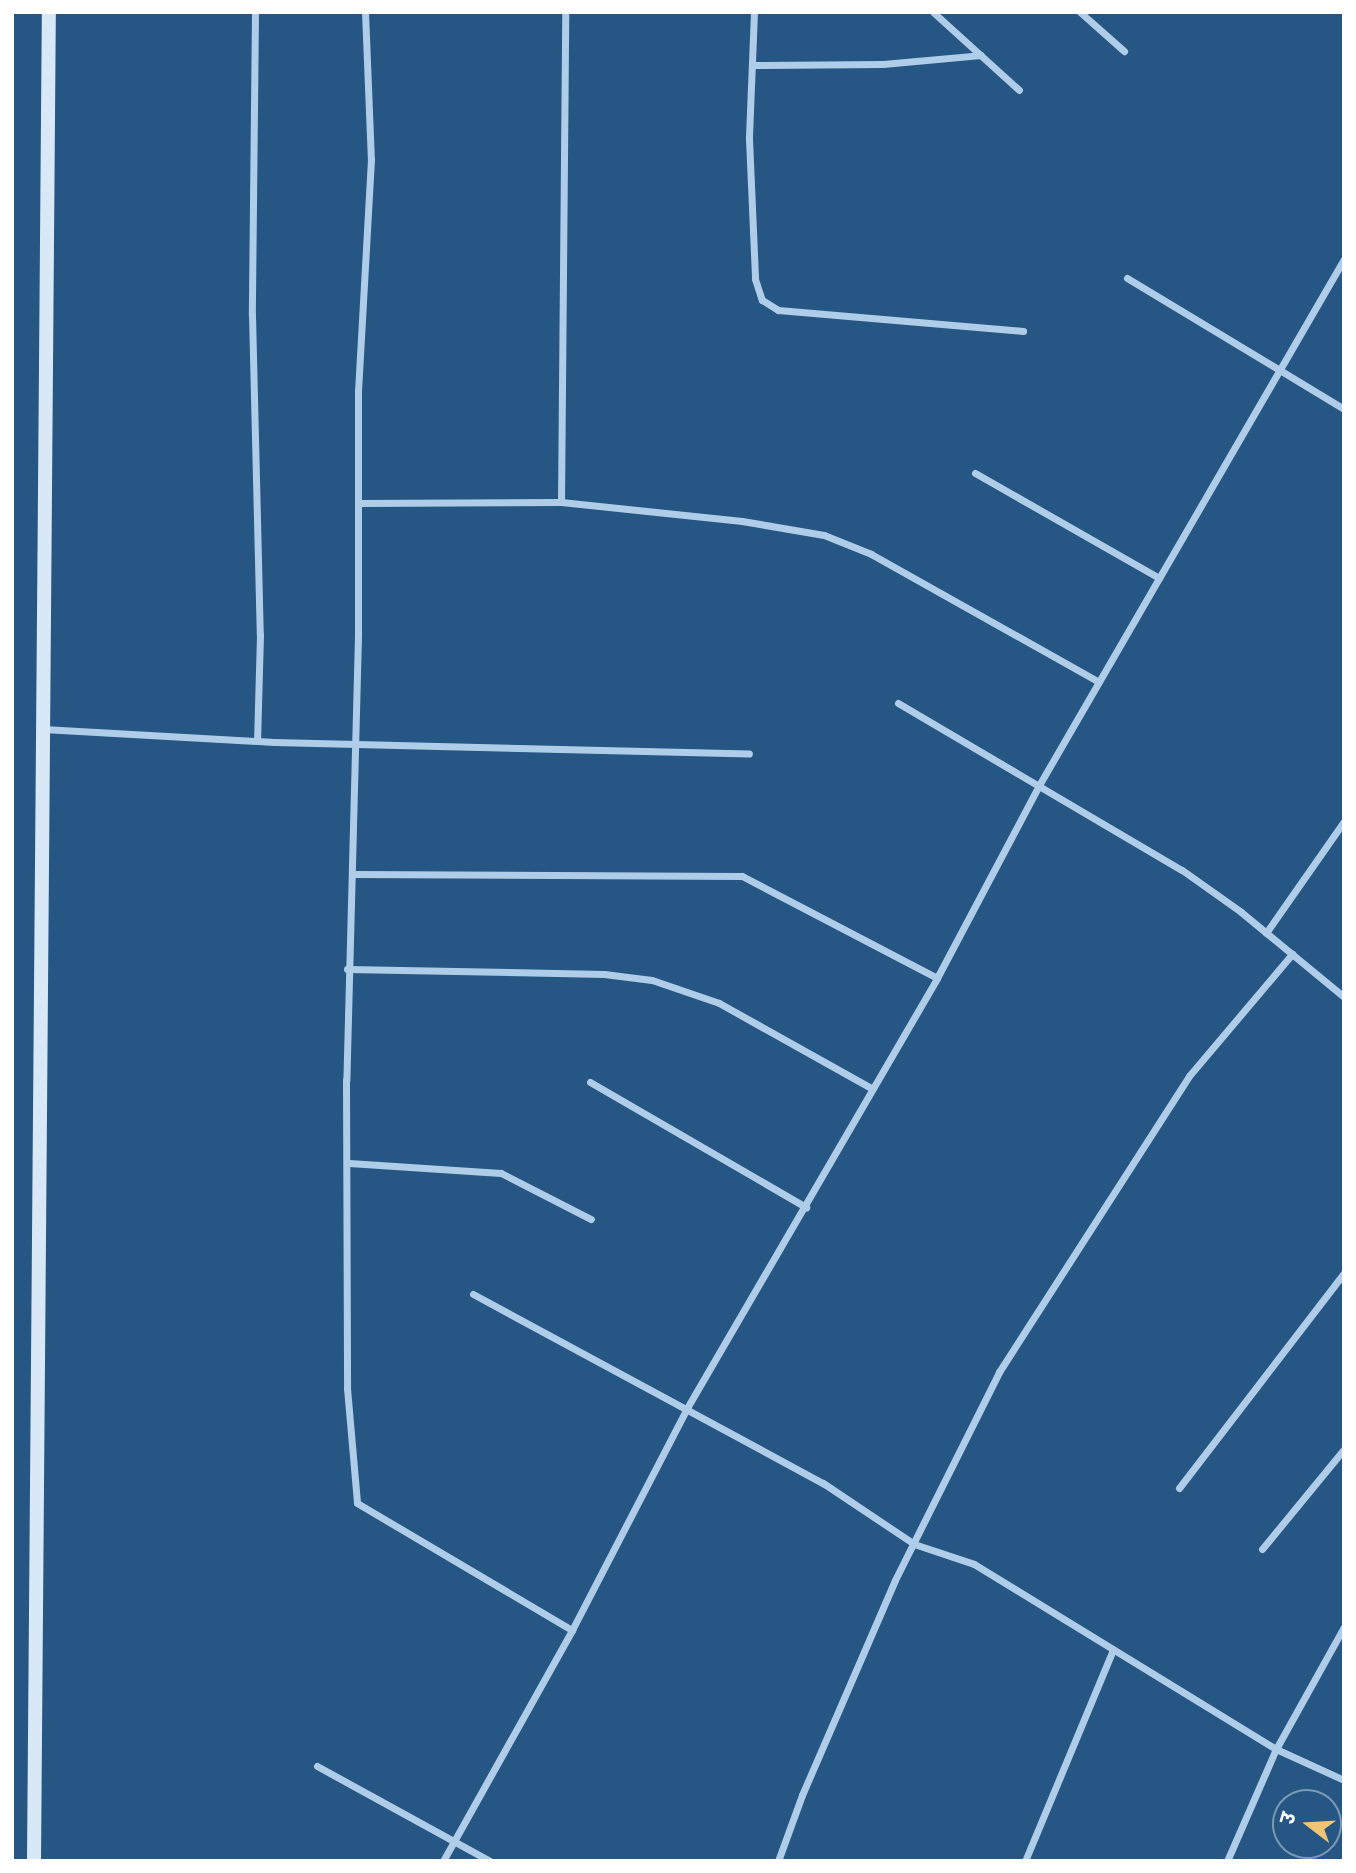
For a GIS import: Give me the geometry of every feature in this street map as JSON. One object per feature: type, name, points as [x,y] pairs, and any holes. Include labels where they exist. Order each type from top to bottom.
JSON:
[{"type":"main road","points":[[34,1861],[49,12]]},
{"type":"street","points":[[255,12],[252,315],[260,635],[257,740]]},
{"type":"street","points":[[365,12],[371,159],[358,391],[355,742],[347,969],[347,1388],[357,1503],[572,1630]]},
{"type":"street","points":[[561,502],[565,12]]},
{"type":"street","points":[[754,12],[749,139],[755,279],[762,300],[778,310],[1023,331]]},
{"type":"street","points":[[933,12],[1019,90]]},
{"type":"street","points":[[1080,12],[1124,51]]},
{"type":"street","points":[[752,65],[883,64],[981,55]]},
{"type":"street","points":[[443,1861],[572,1630],[687,1408],[937,978],[1038,787],[1344,260]]},
{"type":"street","points":[[1127,278],[1344,409]]},
{"type":"street","points":[[975,473],[1159,578]]},
{"type":"street","points":[[359,503],[561,502],[742,521],[824,535],[871,554],[1099,682]]},
{"type":"street","points":[[898,703],[1182,870],[1266,933],[1344,997]]},
{"type":"street","points":[[43,729],[257,740],[749,754]]},
{"type":"street","points":[[1266,933],[1344,821]]},
{"type":"street","points":[[352,874],[742,876],[937,978]]},
{"type":"street","points":[[778,1861],[827,1734],[914,1544],[999,1372],[1144,1140],[1189,1076],[1292,954]]},
{"type":"street","points":[[347,969],[604,974],[652,980],[719,1003],[873,1089]]},
{"type":"street","points":[[590,1082],[806,1207]]},
{"type":"street","points":[[349,1163],[501,1173],[591,1219]]},
{"type":"street","points":[[1179,1488],[1344,1273]]},
{"type":"street","points":[[472,1294],[823,1483],[914,1544],[974,1564],[1276,1749],[1344,1780]]},
{"type":"street","points":[[1262,1549],[1344,1449]]},
{"type":"street","points":[[1227,1861],[1276,1749],[1344,1627]]},
{"type":"street","points":[[1025,1861],[1113,1650]]},
{"type":"street","points":[[317,1766],[453,1844],[490,1861]]}]
